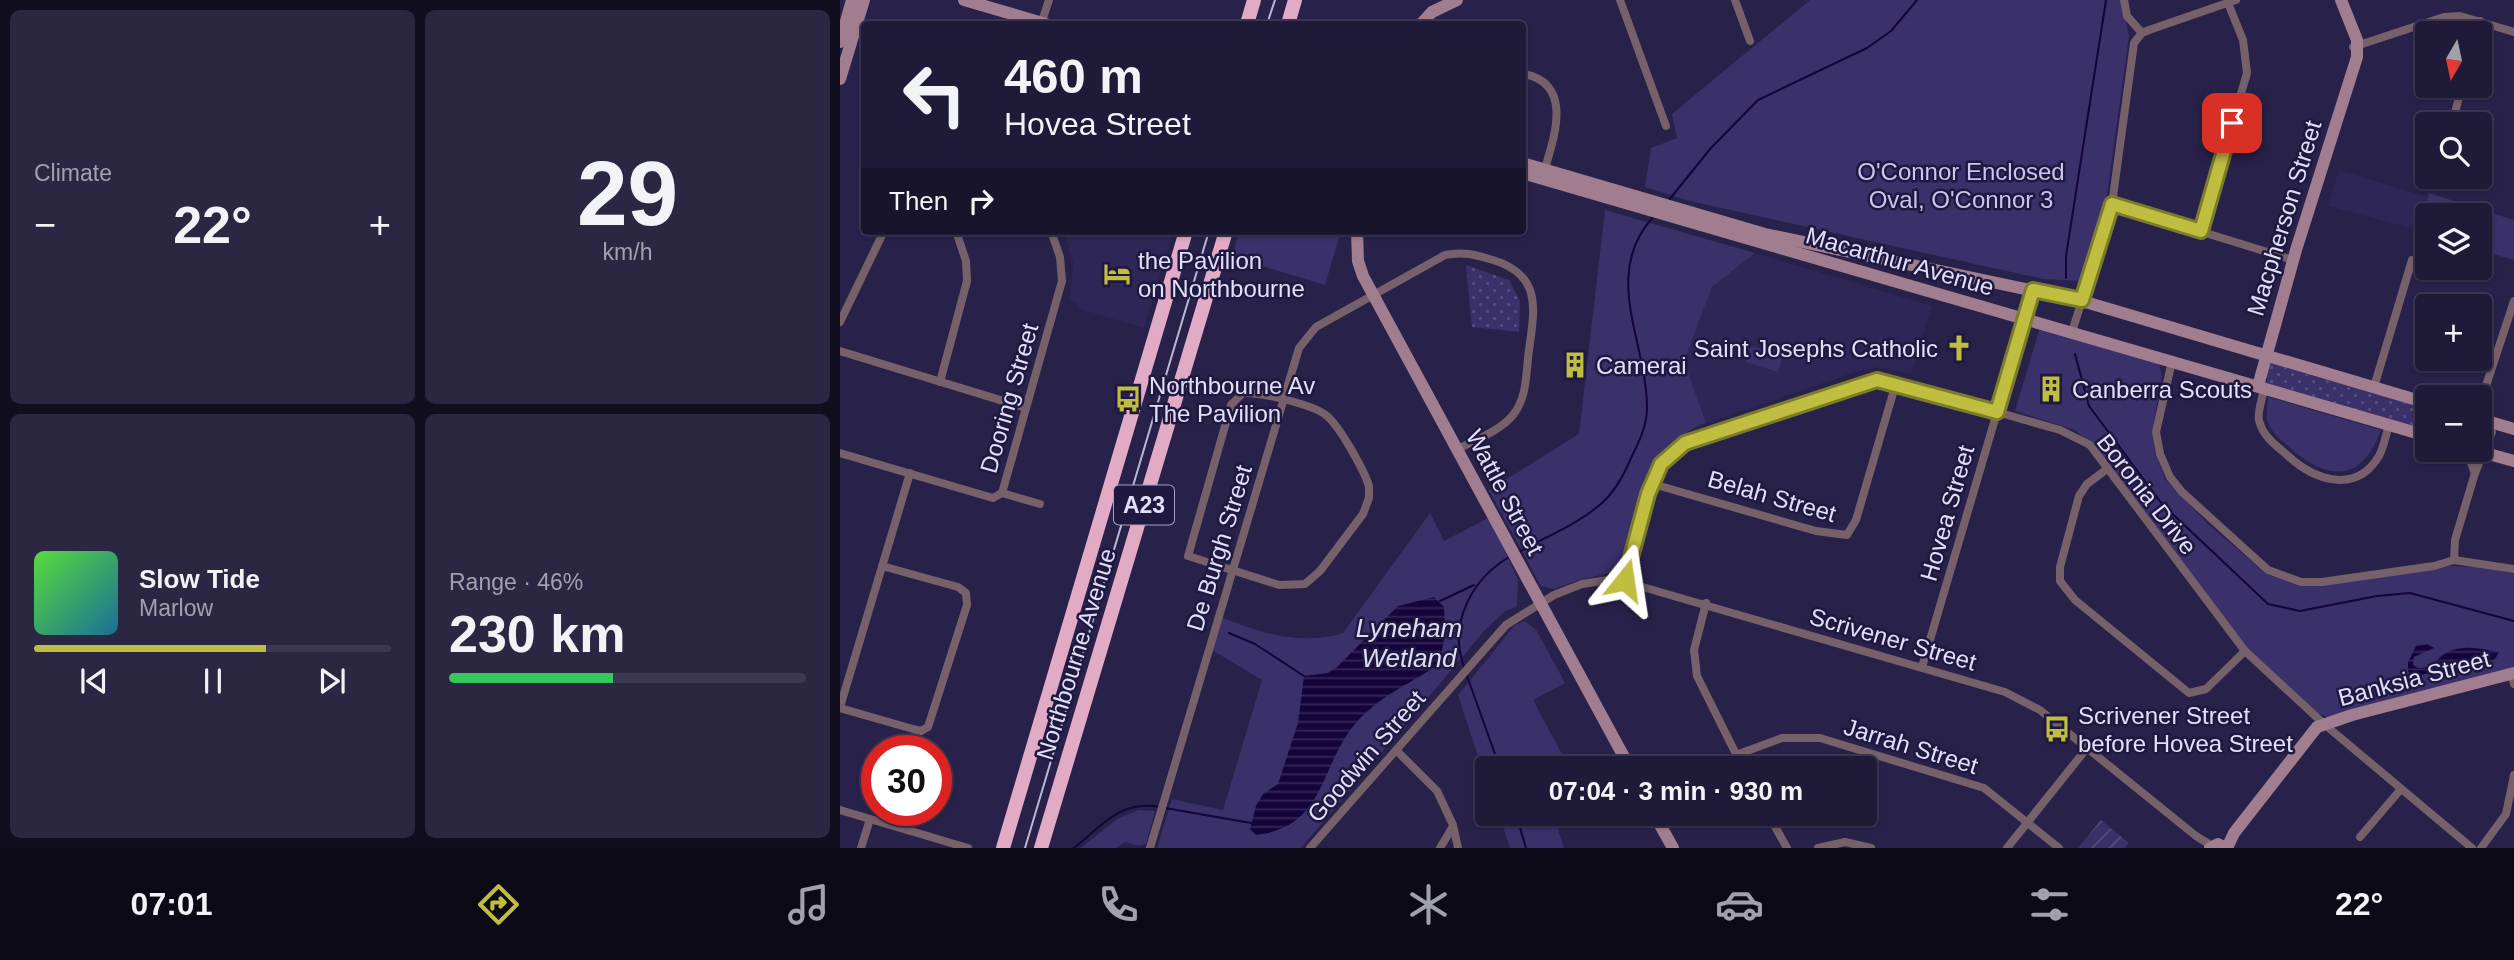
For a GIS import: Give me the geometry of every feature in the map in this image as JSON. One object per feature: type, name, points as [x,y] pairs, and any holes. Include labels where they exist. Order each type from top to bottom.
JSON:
[{"type":"highway","points":[[1248,21],[1254,0]]},
{"type":"highway","points":[[1289,21],[1295,0]]},
{"type":"highway","name":"Northbourne Avenue","points":[[1001,846],[1185,235]]},
{"type":"highway","name":"Northbourne Avenue","points":[[1041,848],[1225,235]]},
{"type":"highway","points":[[1034,848],[1046,832]]},
{"type":"main road","points":[[841,71],[852,20],[852,0]]},
{"type":"main road","points":[[840,42],[864,0]]},
{"type":"main road","points":[[1424,21],[1438,4],[1457,0]]},
{"type":"main road","name":"Macpherson Street","points":[[2261,387],[2264,355],[2352,63],[2355,47],[2351,26],[2341,0]]},
{"type":"main road","points":[[965,1],[1033,21]]},
{"type":"main road","name":"Macarthur Avenue","points":[[1526,165],[1544,174],[2415,433]]},
{"type":"main road","name":"Macarthur Avenue","points":[[1526,173],[1544,174]]},
{"type":"main road","name":"Wattle Street","points":[[1357,235],[1358,261],[1374,295],[1623,756]]},
{"type":"main road","name":"Macarthur Avenue","points":[[1764,238],[2082,300],[2415,399]]},
{"type":"main road","points":[[2492,422],[2514,429]]},
{"type":"main road","points":[[2492,455],[2514,461]]},
{"type":"main road","name":"Banksia Street","points":[[2324,724],[2513,677]]},
{"type":"main road","points":[[2217,847],[2234,834],[2312,732],[2324,724]]},
{"type":"main road","points":[[1661,826],[1673,848]]},
{"type":"street","points":[[1044,21],[1049,0]]},
{"type":"street","points":[[1620,0],[1666,126]]},
{"type":"street","points":[[1735,0],[1750,41]]},
{"type":"street","points":[[2124,0],[2127,16],[2142,33]]},
{"type":"street","points":[[2072,332],[2112,204],[2134,43],[2142,33],[2232,1],[2243,40],[2247,73],[2201,231]]},
{"type":"street","points":[[2432,21],[2459,16],[2480,21]]},
{"type":"street","points":[[2492,25],[2514,32]]},
{"type":"street","points":[[2355,47],[2415,27]]},
{"type":"street","points":[[1526,74],[1535,76],[1548,86],[1558,116],[1544,174]]},
{"type":"street","points":[[2112,204],[2293,260]]},
{"type":"street","points":[[840,322],[882,235]]},
{"type":"street","points":[[940,382],[967,281],[966,261],[957,235]]},
{"type":"street","name":"Dooring Street","points":[[840,453],[993,498],[1002,493],[1062,281],[1060,257],[1052,235]]},
{"type":"street","name":"De Burgh Street","points":[[1150,848],[1298,348],[1316,327],[1455,253],[1469,253],[1506,264],[1519,274],[1532,291],[1534,309],[1522,402],[1504,422],[1458,449]]},
{"type":"street","points":[[2374,387],[2412,260]]},
{"type":"street","name":"Hovea Street","points":[[1922,667],[2033,290]]},
{"type":"street","points":[[2487,385],[2514,301]]},
{"type":"street","points":[[840,351],[1026,408]]},
{"type":"street","points":[[2172,361],[2156,432],[2160,454],[2170,477],[2182,492],[2269,570],[2301,582],[2322,582],[2434,566],[2454,560],[2514,569]]},
{"type":"street","name":"Boronia Drive","points":[[1625,580],[1653,484],[1664,459],[1685,443],[1867,381],[1896,383],[2060,430],[2090,445],[2245,651],[2324,724],[2472,848]]},
{"type":"street","name":"Belah Street","points":[[1653,484],[1835,536],[1847,535],[1856,520],[1896,383]]},
{"type":"street","points":[[2261,387],[2259,419],[2267,437],[2306,472],[2324,480],[2346,478],[2364,471],[2378,456],[2389,425]]},
{"type":"street","points":[[1250,393],[1321,411],[1332,420],[1367,480],[1369,498],[1363,513],[1311,581],[1286,586],[1232,571],[1188,556],[1189,544],[1234,400],[1250,393]]},
{"type":"street","points":[[2471,462],[2475,473]]},
{"type":"street","points":[[2454,560],[2455,540],[2478,462]]},
{"type":"street","points":[[2107,469],[2087,484],[2079,496],[2060,567],[2064,588],[2189,693],[2206,689],[2245,651]]},
{"type":"street","points":[[882,566],[958,587],[966,593],[967,605],[928,727],[921,731],[840,707],[882,566],[910,474]]},
{"type":"street","points":[[1002,493],[1040,504]]},
{"type":"street","name":"Scrivener Street","points":[[1540,603],[1582,584],[1625,580],[1922,667],[2023,701],[2087,748],[2196,836],[2217,847]]},
{"type":"street","name":"Goodwin Street","points":[[1310,848],[1506,625],[1540,603]]},
{"type":"street","points":[[1706,604],[1694,650],[1697,676],[1736,755]]},
{"type":"street","name":"Jarrah Street","points":[[1736,755],[1782,738],[1820,738],[1984,788],[2059,848]]},
{"type":"street","points":[[2007,848],[2087,748]]},
{"type":"street","points":[[1396,750],[1437,791],[1453,825],[1458,848]]},
{"type":"street","points":[[2481,848],[2506,814],[2514,775]]},
{"type":"street","points":[[2360,837],[2401,789]]},
{"type":"street","points":[[840,810],[861,816]]},
{"type":"street","points":[[1440,848],[1453,825]]},
{"type":"street","points":[[861,848],[868,826]]},
{"type":"street","points":[[894,826],[968,848]]},
{"type":"street","points":[[1775,826],[1787,848]]},
{"type":"street","points":[[1818,848],[1845,842],[1871,848]]},
{"type":"shaded area","points":[[2339,170],[2427,197],[2425,203],[2415,203],[2415,229],[2328,206]]},
{"type":"shaded area","name":"the Pavilion on Northbourne","points":[[1065,235],[1172,235],[1144,328],[1077,308],[1078,303],[1070,301],[1073,263]]},
{"type":"shaded area","points":[[1755,253],[1932,306],[1911,374],[1880,367],[1858,371],[1706,423],[1684,361],[1712,287]]},
{"type":"green space","name":"O'Connor Enclosed Oval, O'Connor 3","points":[[1810,0],[2121,0],[2129,36],[2106,202],[2082,281],[2043,279],[1690,201],[1645,187],[1651,148],[1677,138],[1672,114]]},
{"type":"green space","points":[[2429,193],[2460,203],[2426,203]]},
{"type":"green space","points":[[1605,210],[1755,253],[1712,287],[1684,361],[1706,423],[1687,432],[1659,461],[1642,499],[1625,559],[1618,571],[1554,589],[1541,586],[1489,490],[1579,434]]},
{"type":"green space","points":[[2492,213],[2514,220],[2514,260],[2492,254]]},
{"type":"green space","points":[[1238,235],[1340,235],[1325,285],[1232,257]]},
{"type":"green space","points":[[1466,265],[1509,280],[1520,301],[1519,332],[1472,327]]},
{"type":"green space","points":[[2040,327],[2159,363],[2162,377],[2152,432],[2155,453],[2165,479],[2208,524],[2266,574],[2296,584],[2346,582],[2449,566],[2477,567],[2514,574],[2514,670],[2401,696],[2392,702],[2328,717],[2315,713],[2258,661],[2090,444],[2075,430],[2015,411]]},
{"type":"green space","points":[[1751,346],[1783,356],[1778,372],[1746,362]]},
{"type":"green space","points":[[2270,363],[2415,405],[2415,428],[2266,384]]},
{"type":"green space","points":[[2268,397],[2381,430],[2364,460],[2354,468],[2331,471],[2304,459],[2276,435],[2267,419]]},
{"type":"green space","points":[[1430,513],[1444,541],[1490,517],[1518,580],[1517,606],[1504,612],[1485,630],[1301,848],[1157,848],[1172,799],[1223,810],[1262,680],[1212,650],[1221,617],[1281,636],[1312,638],[1343,633]]},
{"type":"green space","points":[[1525,621],[1537,631],[1565,683],[1533,700],[1563,756],[1478,756],[1458,695],[1515,625]]},
{"type":"green space","points":[[1139,810],[1155,811],[1146,844],[1139,846],[1125,842],[1116,848],[1081,848],[1117,819]]},
{"type":"green space","points":[[2101,820],[2129,843],[2124,848],[2078,848]]},
{"type":"green space","points":[[1503,826],[1557,826],[1564,848],[1510,848]]},
{"type":"water","name":"Lyneham Wetland","points":[[1434,597],[1444,607],[1445,622],[1443,646],[1435,667],[1383,699],[1355,724],[1343,740],[1309,807],[1296,820],[1279,830],[1256,835],[1250,829],[1256,806],[1263,794],[1278,784],[1298,723],[1304,676],[1328,673],[1337,667],[1398,606]]},
{"type":"water","points":[[2427,644],[2434,648],[2414,657],[2413,665],[2418,668],[2427,667],[2444,654],[2460,648],[2499,652],[2495,659],[2461,673],[2438,671],[2412,677],[2408,671],[2408,662],[2416,646]]},
{"type":"waterway","points":[[1669,200],[1710,149],[1758,100],[1867,48],[1891,31],[1917,0]]},
{"type":"waterway","points":[[2066,278],[2066,256],[2106,0]]},
{"type":"waterway","points":[[1519,552],[1572,524],[1602,503],[1619,482],[1640,440],[1647,408],[1628,286],[1630,262],[1638,239],[1653,217]]},
{"type":"waterway","points":[[2075,354],[2089,406],[2162,504],[2268,604],[2300,611],[2377,596],[2410,593],[2514,621]]},
{"type":"waterway","points":[[1464,667],[1459,634],[1467,603],[1485,576],[1511,556]]},
{"type":"waterway","points":[[1440,601],[1474,585]]},
{"type":"waterway","points":[[1229,633],[1255,644],[1304,676]]},
{"type":"waterway","points":[[1467,676],[1496,756]]},
{"type":"waterway","points":[[1074,848],[1103,823],[1123,811],[1134,807],[1160,807]]},
{"type":"waterway","points":[[1165,808],[1251,823]]},
{"type":"waterway","points":[[1520,826],[1526,848]]},
{"type":"tram line","points":[[1268,21],[1275,0]]},
{"type":"tram line","points":[[1025,848],[1208,235]]},
{"type":"place","name":"the Pavilion on Northbourne","points":[[1117,274]]},
{"type":"place","name":"Saint Josephs Catholic","points":[[1959,348]]},
{"type":"place","name":"Camerai","points":[[1575,365]]},
{"type":"place","name":"Canberra Scouts","points":[[2051,389]]},
{"type":"place","name":"Northbourne Av The Pavilion","points":[[1128,399]]},
{"type":"place","name":"Scrivener Street before Hovea Street","points":[[2057,729]]},
{"type":"route","points":[[1625,580],[1648,494],[1661,464],[1685,443],[1867,381],[1877,380],[1997,412],[2033,290],[2082,300],[2112,204],[2201,231],[2232,123]]}]
